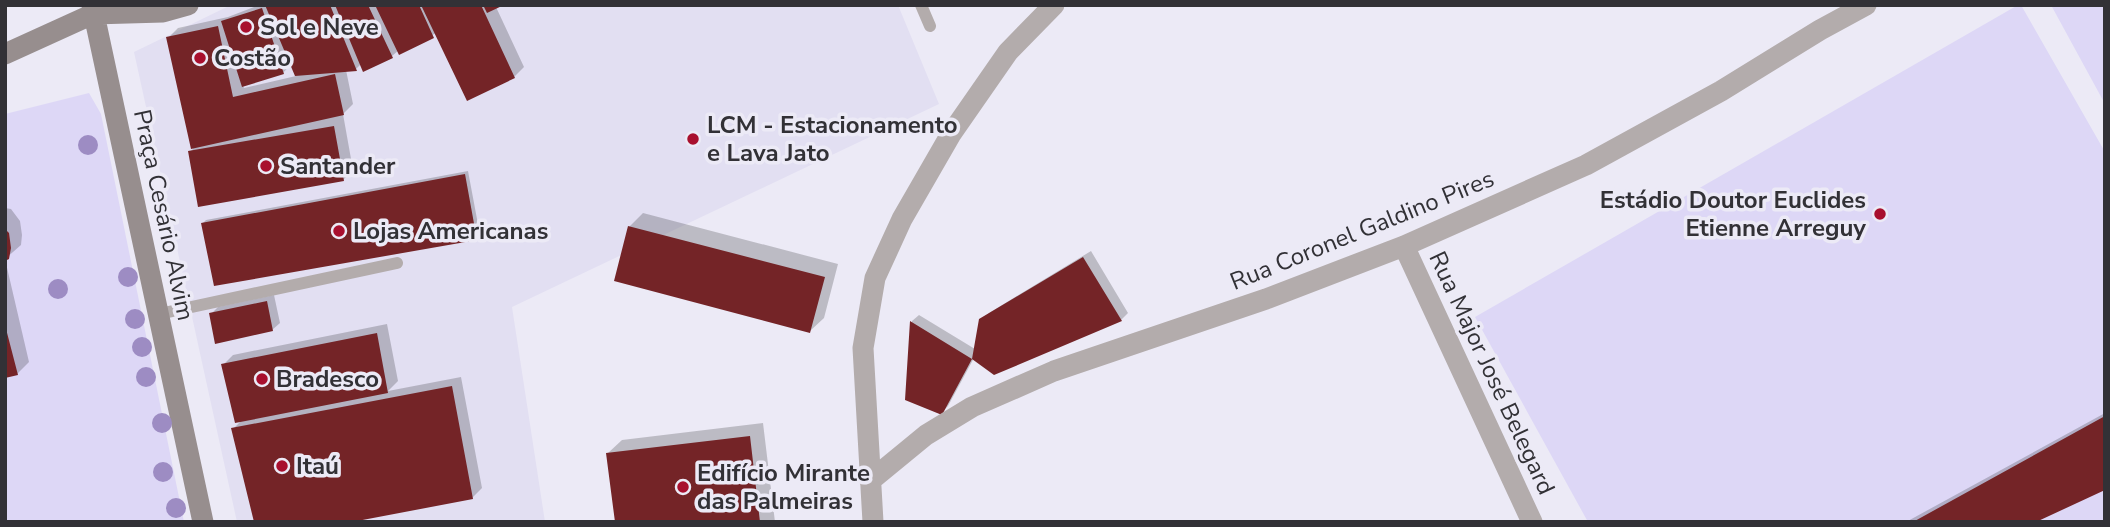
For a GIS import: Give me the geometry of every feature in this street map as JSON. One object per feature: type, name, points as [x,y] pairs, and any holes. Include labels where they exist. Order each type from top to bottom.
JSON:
[{"type":"main road","points":[[5,54],[96,8],[163,12],[188,5]]},
{"type":"main road","name":"Praça Cesário Alvim","points":[[96,8],[203,522]]},
{"type":"street","points":[[873,522],[863,348],[875,278],[902,219],[951,134],[1008,52],[1054,5]]},
{"type":"street","name":"Rua Coronel Galdino Pires","points":[[870,481],[926,435],[972,407],[1007,391],[1054,371],[1266,299],[1404,246],[1586,166],[1867,5]]},
{"type":"street","name":"Rua Major José Belegard","points":[[1404,246],[1532,522]]},
{"type":"lane","points":[[921,5],[930,26]]},
{"type":"lane","points":[[159,314],[397,263]]},
{"type":"shaded area","points":[[231,5],[898,5],[939,104],[512,307],[545,522],[237,522],[134,52]]},
{"type":"shaded area","name":"Estádio Doutor Euclides Etienne Arreguy","points":[[2021,5],[2105,152],[2105,522],[1588,522],[1475,317]]},
{"type":"shaded area","points":[[2051,5],[2105,5],[2105,104]]},
{"type":"shaded area","points":[[89,93],[101,114],[184,522],[5,522],[5,114]]},
{"type":"building","points":[[265,5],[330,5],[357,71],[295,76]]},
{"type":"building","points":[[335,5],[368,5],[393,58],[363,72]]},
{"type":"building","points":[[375,5],[419,5],[434,38],[399,55]]},
{"type":"building","points":[[421,5],[481,5],[515,78],[467,101]]},
{"type":"building","points":[[483,5],[504,5],[487,13]]},
{"type":"building","points":[[262,8],[284,74],[242,87],[221,21]]},
{"type":"building","points":[[218,26],[233,97],[335,74],[344,115],[191,149],[166,37]]},
{"type":"building","name":"Santander","points":[[334,126],[344,181],[198,207],[188,151]]},
{"type":"building","name":"Lojas Americanas","points":[[465,174],[477,240],[214,286],[201,223]]},
{"type":"building","points":[[628,226],[825,277],[810,333],[614,281]]},
{"type":"building","points":[[5,229],[9,233],[11,248],[9,259],[5,261]]},
{"type":"building","points":[[1083,257],[1122,321],[994,375],[972,359],[979,319]]},
{"type":"building","points":[[267,301],[273,331],[215,344],[209,313]]},
{"type":"building","points":[[910,321],[972,359],[942,415],[905,400]]},
{"type":"building","points":[[5,325],[18,375],[5,378]]},
{"type":"building","points":[[377,333],[388,393],[235,423],[221,364]]},
{"type":"building","points":[[452,386],[473,499],[352,522],[254,522],[231,428]]},
{"type":"building","points":[[2105,416],[2105,490],[2036,522],[1913,522]]},
{"type":"building","name":"Edifício Mirante das Palmeiras","points":[[750,436],[760,522],[615,522],[606,453]]},
{"type":"place","name":"Sol e Neve","points":[[246,27]]},
{"type":"place","name":"Costão","points":[[200,58]]},
{"type":"place","name":"LCM - Estacionamento e Lava Jato","points":[[693,139]]},
{"type":"place","name":"Santander","points":[[266,166]]},
{"type":"place","name":"Estádio Doutor Euclides Etienne Arreguy","points":[[1880,214]]},
{"type":"place","name":"Lojas Americanas","points":[[339,231]]},
{"type":"place","name":"Bradesco","points":[[262,379]]},
{"type":"place","name":"Itaú","points":[[282,466]]},
{"type":"place","name":"Edifício Mirante das Palmeiras","points":[[683,487]]}]
